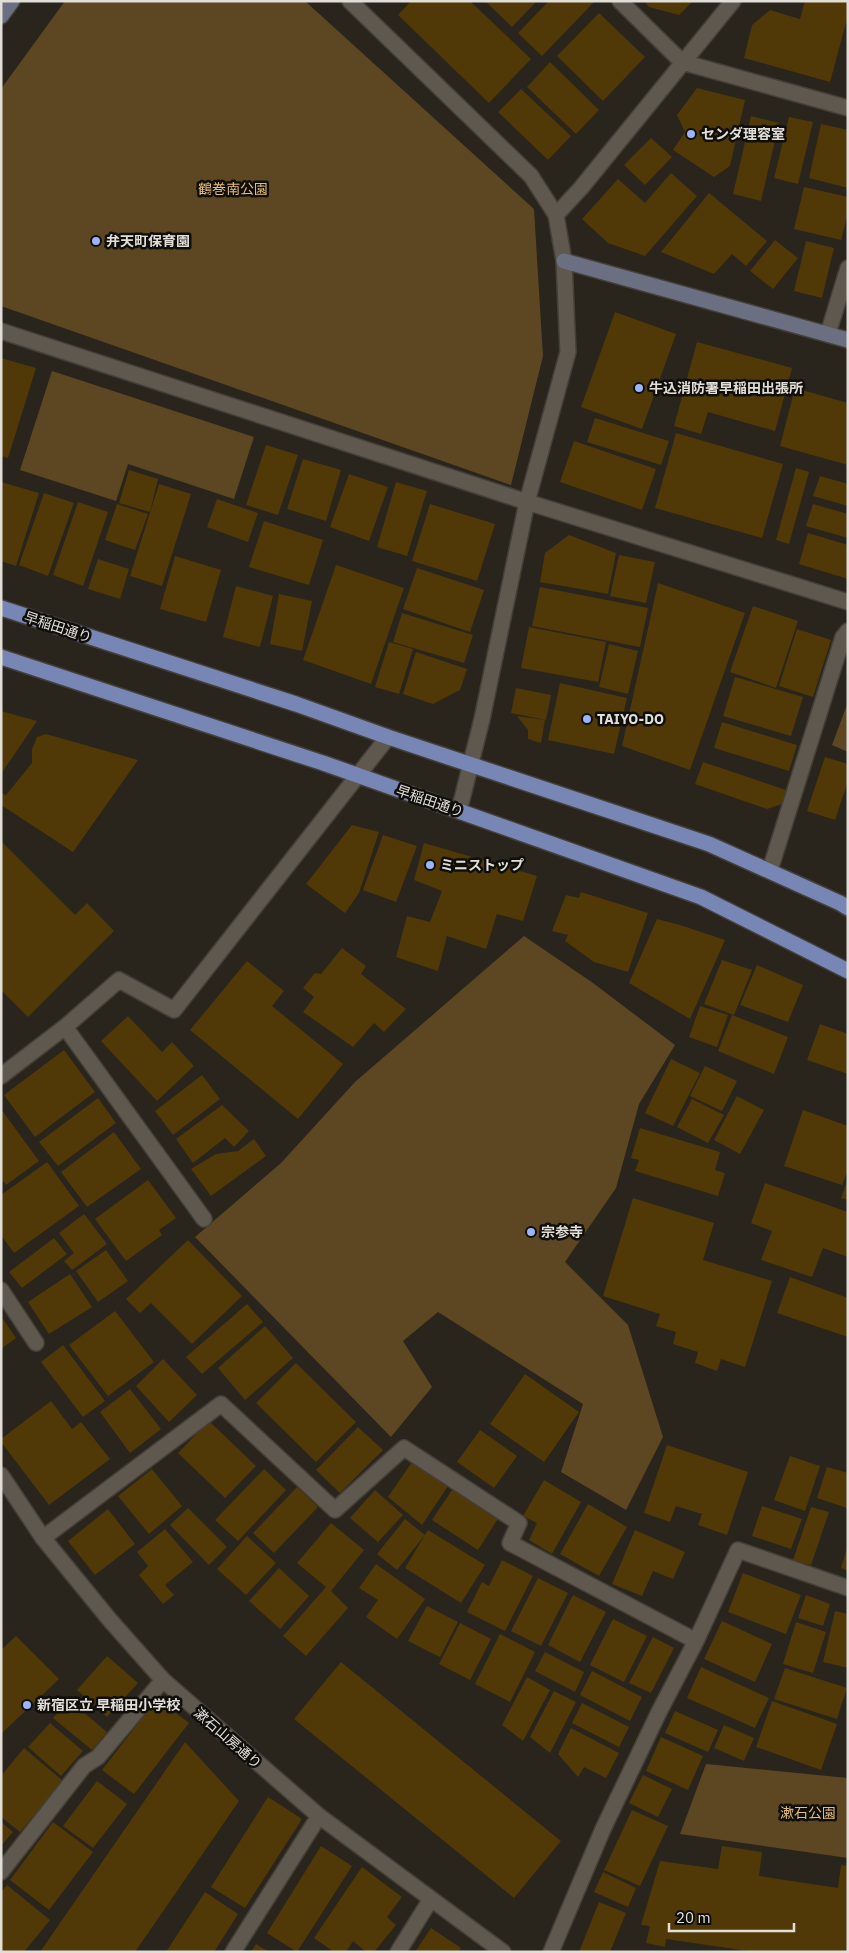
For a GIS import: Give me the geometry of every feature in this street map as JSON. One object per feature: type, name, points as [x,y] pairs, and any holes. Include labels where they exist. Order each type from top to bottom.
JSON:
[{"type":"main road","name":"早稲田通り","points":[[1,608],[296,704],[388,737],[709,844],[845,903]]},
{"type":"main road","name":"早稲田通り","points":[[1,657],[357,775],[701,897],[848,971]]},
{"type":"street","points":[[1,16],[12,1]]},
{"type":"street","points":[[350,1],[532,176],[556,215],[564,261],[568,352],[527,502],[471,764],[458,811]]},
{"type":"street","points":[[620,1],[682,62],[848,108]]},
{"type":"street","points":[[556,215],[581,188],[733,1]]},
{"type":"street","points":[[564,261],[848,340]]},
{"type":"street","points":[[828,334],[848,268]]},
{"type":"street","points":[[1,331],[527,502],[848,602]]},
{"type":"street","points":[[770,870],[843,637],[848,631]]},
{"type":"street","points":[[1,1076],[65,1027],[119,980],[174,1010],[388,737]]},
{"type":"street","points":[[65,1027],[204,1219]]},
{"type":"street","points":[[1,1290],[36,1343]]},
{"type":"street","points":[[43,1538],[220,1404],[335,1510],[404,1448],[519,1523],[510,1543],[696,1642]]},
{"type":"street","name":"漱石山房通り","points":[[1,1475],[43,1538],[109,1619],[163,1680],[319,1816],[503,1952]]},
{"type":"street","points":[[551,1952],[603,1829],[659,1712],[696,1642],[738,1550],[848,1588]]},
{"type":"street","points":[[1,1872],[84,1766],[98,1756],[163,1680]]},
{"type":"street","points":[[232,1952],[319,1816]]},
{"type":"street","points":[[398,1952],[431,1899]]},
{"type":"green space","name":"鶴巻南公園","points":[[65,1],[305,1],[534,209],[543,356],[511,485],[1,306],[1,89]]},
{"type":"green space","points":[[52,371],[254,437],[234,499],[128,464],[116,501],[20,470]]},
{"type":"green space","points":[[848,702],[848,752],[832,745]]},
{"type":"green space","points":[[524,936],[593,983],[675,1045],[639,1104],[616,1188],[565,1262],[628,1325],[663,1437],[626,1510],[561,1472],[583,1404],[438,1312],[403,1341],[432,1387],[391,1437],[195,1237],[281,1163],[355,1082]]},
{"type":"green space","name":"漱石公園","points":[[706,1764],[848,1778],[848,1858],[680,1834]]},
{"type":"building","points":[[411,1],[470,1],[531,59],[489,103],[398,15]]},
{"type":"building","points":[[485,1],[537,1],[512,27]]},
{"type":"building","points":[[549,1],[595,1],[542,56],[518,33]]},
{"type":"building","points":[[644,1],[693,1],[679,15],[649,7]]},
{"type":"building","points":[[805,1],[848,1],[848,16],[830,82],[744,58],[752,25],[770,10],[800,19]]},
{"type":"building","points":[[599,13],[645,57],[603,101],[557,56]]},
{"type":"building","points":[[550,62],[599,110],[576,134],[527,87]]},
{"type":"building","points":[[697,88],[745,100],[730,166],[714,177],[673,150],[685,132],[677,115]]},
{"type":"building","points":[[521,89],[571,136],[548,160],[498,112]]},
{"type":"building","points":[[751,116],[779,123],[761,201],[733,194]]},
{"type":"building","points":[[789,117],[813,122],[798,184],[774,178]]},
{"type":"building","points":[[821,124],[848,130],[848,188],[809,178]]},
{"type":"building","points":[[651,138],[672,157],[645,185],[624,165]]},
{"type":"building","points":[[671,173],[697,196],[645,256],[608,243],[582,219],[618,179],[645,203]]},
{"type":"building","points":[[804,187],[848,197],[848,213],[841,240],[794,229]]},
{"type":"building","points":[[709,193],[767,241],[746,266],[732,254],[714,274],[661,252]]},
{"type":"building","points":[[775,240],[798,258],[773,289],[750,271]]},
{"type":"building","points":[[806,241],[834,248],[822,298],[794,291]]},
{"type":"building","points":[[615,312],[676,334],[642,429],[581,407]]},
{"type":"building","points":[[697,342],[792,368],[775,431],[708,412],[701,434],[674,426]]},
{"type":"building","points":[[1,358],[36,368],[8,458],[1,456]]},
{"type":"building","points":[[795,388],[848,403],[848,465],[780,446]]},
{"type":"building","points":[[595,418],[669,441],[661,465],[587,442]]},
{"type":"building","points":[[676,433],[783,464],[762,538],[655,508]]},
{"type":"building","points":[[574,441],[656,469],[642,510],[560,482]]},
{"type":"building","points":[[266,445],[298,455],[278,515],[246,505]]},
{"type":"building","points":[[303,459],[341,470],[326,521],[287,509]]},
{"type":"building","points":[[796,468],[809,472],[789,544],[776,540]]},
{"type":"building","points":[[129,470],[158,479],[150,512],[119,503]]},
{"type":"building","points":[[349,474],[388,487],[369,541],[330,527]]},
{"type":"building","points":[[820,476],[848,484],[848,506],[813,496]]},
{"type":"building","points":[[1,482],[39,493],[16,566],[1,561]]},
{"type":"building","points":[[396,482],[427,491],[407,556],[377,547]]},
{"type":"building","points":[[159,484],[191,494],[162,586],[130,576]]},
{"type":"building","points":[[44,493],[74,503],[48,576],[19,565]]},
{"type":"building","points":[[217,499],[258,513],[248,542],[207,527]]},
{"type":"building","points":[[78,502],[108,512],[83,586],[53,575]]},
{"type":"building","points":[[117,504],[148,514],[135,550],[105,540]]},
{"type":"building","points":[[430,504],[495,524],[477,581],[412,561]]},
{"type":"building","points":[[813,504],[848,514],[848,538],[806,526]]},
{"type":"building","points":[[264,521],[323,540],[309,585],[249,567]]},
{"type":"building","points":[[808,533],[848,545],[848,579],[799,564]]},
{"type":"building","points":[[569,535],[616,553],[608,594],[540,582],[545,553]]},
{"type":"building","points":[[619,555],[655,562],[646,603],[610,596]]},
{"type":"building","points":[[175,556],[221,570],[206,622],[160,609]]},
{"type":"building","points":[[98,559],[129,569],[120,599],[88,589]]},
{"type":"building","points":[[336,565],[404,588],[371,684],[303,660]]},
{"type":"building","points":[[417,568],[484,590],[470,632],[403,609]]},
{"type":"building","points":[[658,583],[745,613],[690,770],[622,746]]},
{"type":"building","points":[[236,586],[273,596],[260,647],[223,637]]},
{"type":"building","points":[[540,587],[648,608],[640,647],[532,626]]},
{"type":"building","points":[[279,594],[312,601],[302,651],[270,644]]},
{"type":"building","points":[[753,606],[798,621],[776,688],[730,672]]},
{"type":"building","points":[[402,613],[473,635],[464,663],[393,642]]},
{"type":"building","points":[[529,627],[606,642],[598,682],[521,668]]},
{"type":"building","points":[[797,629],[831,640],[813,697],[779,686]]},
{"type":"building","points":[[389,642],[413,649],[399,694],[375,687]]},
{"type":"building","points":[[609,644],[638,651],[628,694],[599,687]]},
{"type":"building","points":[[416,652],[467,669],[460,690],[433,704],[403,694]]},
{"type":"building","points":[[735,677],[803,697],[791,736],[723,716]]},
{"type":"building","name":"TAIYO-DO","points":[[560,683],[627,698],[614,754],[548,740]]},
{"type":"building","points":[[516,688],[551,695],[546,720],[511,713]]},
{"type":"building","points":[[1,711],[37,721],[1,774]]},
{"type":"building","points":[[517,716],[545,720],[541,743],[528,739],[528,730]]},
{"type":"building","points":[[722,722],[797,745],[789,771],[714,748]]},
{"type":"building","points":[[46,734],[138,760],[73,852],[1,805],[1,793],[6,795],[32,763],[32,749],[37,737]]},
{"type":"building","points":[[825,757],[848,764],[848,781],[835,820],[807,811]]},
{"type":"building","points":[[703,762],[786,790],[782,804],[767,809],[695,784]]},
{"type":"building","points":[[352,825],[379,832],[359,893],[345,913],[306,884]]},
{"type":"building","points":[[383,835],[417,846],[396,902],[363,890]]},
{"type":"building","points":[[1,841],[75,915],[87,903],[114,931],[28,1017],[1,990]]},
{"type":"building","points":[[424,843],[537,876],[523,921],[497,914],[486,949],[447,936],[438,971],[396,957],[407,916],[430,922],[442,891],[414,880]]},
{"type":"building","points":[[581,892],[648,913],[628,972],[594,962],[565,941],[568,935],[552,931],[566,895],[579,898]]},
{"type":"building","points":[[657,919],[725,940],[690,1019],[629,983]]},
{"type":"building","points":[[342,948],[366,966],[361,974],[406,1009],[384,1032],[374,1023],[353,1047],[303,1012],[314,997],[303,988],[315,973],[321,974]]},
{"type":"building","points":[[722,960],[752,970],[734,1015],[704,1004]]},
{"type":"building","points":[[247,961],[284,991],[272,1006],[343,1064],[298,1119],[190,1030]]},
{"type":"building","points":[[757,965],[803,985],[788,1022],[740,1005]]},
{"type":"building","points":[[700,1006],[728,1015],[717,1047],[689,1037]]},
{"type":"building","points":[[732,1015],[788,1037],[774,1074],[718,1051]]},
{"type":"building","points":[[128,1016],[162,1052],[172,1042],[194,1066],[157,1101],[101,1041]]},
{"type":"building","points":[[820,1024],[848,1034],[848,1074],[807,1060]]},
{"type":"building","points":[[64,1050],[95,1092],[35,1137],[4,1095]]},
{"type":"building","points":[[671,1059],[700,1073],[673,1126],[645,1113]]},
{"type":"building","points":[[705,1066],[737,1081],[722,1111],[690,1096]]},
{"type":"building","points":[[202,1075],[220,1099],[173,1135],[155,1111]]},
{"type":"building","points":[[737,1096],[764,1110],[740,1154],[714,1140]]},
{"type":"building","points":[[98,1098],[116,1123],[58,1166],[39,1142]]},
{"type":"building","points":[[692,1099],[724,1115],[708,1143],[677,1127]]},
{"type":"building","points":[[222,1105],[249,1131],[234,1147],[225,1138],[193,1163],[176,1139]]},
{"type":"building","points":[[1,1109],[39,1161],[6,1185],[1,1179]]},
{"type":"building","points":[[803,1110],[848,1126],[848,1170],[842,1185],[784,1166]]},
{"type":"building","points":[[640,1128],[720,1152],[715,1170],[725,1173],[718,1196],[635,1171],[639,1160],[631,1158]]},
{"type":"building","points":[[114,1132],[141,1169],[87,1207],[61,1172]]},
{"type":"building","points":[[254,1139],[266,1156],[211,1196],[191,1169],[216,1154],[238,1151]]},
{"type":"building","points":[[47,1162],[79,1206],[14,1253],[1,1235],[1,1195]]},
{"type":"building","points":[[848,1179],[848,1200],[841,1198]]},
{"type":"building","points":[[148,1180],[176,1218],[159,1230],[162,1235],[126,1261],[95,1219]]},
{"type":"building","points":[[765,1183],[848,1212],[848,1257],[823,1248],[812,1277],[761,1260],[772,1231],[751,1223]]},
{"type":"building","points":[[633,1198],[714,1223],[703,1260],[772,1281],[745,1367],[721,1359],[717,1371],[695,1363],[698,1352],[673,1344],[676,1332],[656,1326],[660,1314],[603,1296]]},
{"type":"building","points":[[84,1214],[107,1244],[72,1270],[64,1261],[74,1253],[59,1233]]},
{"type":"building","points":[[54,1238],[67,1254],[22,1288],[9,1272]]},
{"type":"building","points":[[188,1240],[242,1296],[192,1344],[151,1303],[140,1313],[126,1299]]},
{"type":"building","points":[[106,1250],[128,1281],[98,1302],[76,1271]]},
{"type":"building","points":[[70,1274],[92,1307],[49,1334],[28,1302]]},
{"type":"building","points":[[790,1277],[848,1298],[848,1337],[777,1313]]},
{"type":"building","points":[[247,1304],[263,1322],[202,1374],[186,1357]]},
{"type":"building","points":[[115,1311],[154,1362],[108,1396],[69,1345]]},
{"type":"building","points":[[1,1316],[16,1338],[1,1349]]},
{"type":"building","points":[[265,1326],[293,1358],[245,1400],[218,1368]]},
{"type":"building","points":[[63,1345],[105,1401],[83,1417],[41,1362]]},
{"type":"building","points":[[163,1359],[197,1395],[169,1422],[136,1386]]},
{"type":"building","points":[[296,1363],[356,1422],[316,1462],[256,1403]]},
{"type":"building","points":[[525,1374],[579,1412],[544,1462],[490,1424]]},
{"type":"building","points":[[130,1389],[161,1429],[130,1453],[100,1412]]},
{"type":"building","points":[[51,1401],[72,1429],[81,1422],[110,1459],[49,1505],[1,1442],[1,1439]]},
{"type":"building","points":[[209,1421],[256,1466],[225,1498],[178,1453]]},
{"type":"building","points":[[358,1427],[383,1450],[340,1493],[316,1470]]},
{"type":"building","points":[[480,1430],[517,1456],[494,1488],[457,1462]]},
{"type":"building","points":[[667,1445],[748,1472],[727,1535],[698,1525],[702,1514],[676,1506],[670,1522],[644,1513]]},
{"type":"building","points":[[790,1456],[820,1466],[805,1511],[774,1500]]},
{"type":"building","points":[[412,1462],[448,1486],[422,1525],[388,1497]]},
{"type":"building","points":[[827,1467],[848,1473],[847,1508],[817,1498]]},
{"type":"building","points":[[152,1469],[182,1506],[149,1534],[118,1496]]},
{"type":"building","points":[[264,1469],[286,1490],[238,1541],[215,1520]]},
{"type":"building","points":[[544,1480],[581,1502],[552,1554],[529,1540],[537,1523],[523,1516]]},
{"type":"building","points":[[297,1487],[318,1507],[274,1553],[253,1533]]},
{"type":"building","points":[[454,1487],[499,1517],[478,1550],[432,1520]]},
{"type":"building","points":[[375,1490],[403,1515],[378,1542],[350,1518]]},
{"type":"building","points":[[588,1504],[627,1527],[599,1576],[560,1554]]},
{"type":"building","points":[[762,1506],[802,1519],[791,1549],[752,1536]]},
{"type":"building","points":[[811,1507],[829,1512],[811,1565],[793,1560]]},
{"type":"building","points":[[188,1508],[227,1547],[209,1565],[170,1525]]},
{"type":"building","points":[[108,1509],[135,1544],[95,1575],[68,1541]]},
{"type":"building","points":[[405,1519],[425,1535],[397,1570],[377,1554]]},
{"type":"building","points":[[331,1523],[364,1550],[331,1591],[348,1608],[306,1656],[283,1636],[326,1587],[297,1563]]},
{"type":"building","points":[[165,1529],[193,1562],[165,1585],[174,1595],[163,1604],[139,1575],[148,1566],[137,1552]]},
{"type":"building","points":[[428,1530],[485,1565],[461,1603],[405,1568]]},
{"type":"building","points":[[635,1530],[685,1552],[673,1579],[653,1571],[642,1596],[612,1584]]},
{"type":"building","points":[[247,1536],[276,1563],[246,1595],[217,1569]]},
{"type":"building","points":[[848,1549],[848,1571],[841,1568]]},
{"type":"building","points":[[502,1560],[533,1576],[505,1631],[467,1612],[482,1582],[489,1586]]},
{"type":"building","points":[[376,1564],[425,1599],[397,1639],[366,1617],[378,1600],[359,1588]]},
{"type":"building","points":[[279,1568],[309,1596],[280,1629],[249,1601]]},
{"type":"building","points":[[743,1573],[801,1595],[786,1634],[728,1612]]},
{"type":"building","points":[[538,1578],[568,1593],[541,1646],[511,1631]]},
{"type":"building","points":[[573,1595],[606,1612],[580,1662],[548,1645]]},
{"type":"building","points":[[806,1595],[830,1604],[823,1626],[798,1618]]},
{"type":"building","points":[[427,1606],[458,1622],[440,1657],[408,1641]]},
{"type":"building","points":[[835,1611],[848,1614],[848,1668],[823,1662]]},
{"type":"building","points":[[613,1619],[647,1636],[624,1682],[590,1665]]},
{"type":"building","points":[[722,1621],[772,1644],[755,1682],[704,1659]]},
{"type":"building","points":[[796,1622],[826,1632],[813,1673],[783,1664]]},
{"type":"building","points":[[460,1623],[491,1639],[470,1680],[439,1664]]},
{"type":"building","points":[[500,1634],[535,1652],[510,1702],[475,1684]]},
{"type":"building","points":[[16,1636],[59,1679],[1,1734],[1,1650]]},
{"type":"building","points":[[653,1637],[674,1648],[651,1693],[629,1683]]},
{"type":"building","points":[[545,1652],[584,1672],[575,1692],[535,1671]]},
{"type":"building","points":[[107,1656],[138,1683],[107,1717],[77,1690]]},
{"type":"building","points":[[341,1662],[561,1841],[514,1898],[294,1719]]},
{"type":"building","points":[[701,1667],[769,1698],[755,1728],[687,1698]]},
{"type":"building","points":[[785,1668],[847,1688],[837,1719],[774,1699]]},
{"type":"building","points":[[592,1671],[642,1697],[630,1721],[580,1695]]},
{"type":"building","points":[[527,1677],[550,1690],[523,1741],[502,1725]]},
{"type":"building","points":[[554,1691],[576,1702],[550,1753],[530,1737]]},
{"type":"building","points":[[157,1699],[189,1723],[134,1794],[102,1770]]},
{"type":"building","points":[[69,1700],[107,1732],[92,1750],[53,1718]]},
{"type":"building","points":[[772,1701],[837,1724],[821,1770],[756,1747]]},
{"type":"building","points":[[582,1703],[629,1727],[619,1747],[572,1723]]},
{"type":"building","points":[[675,1711],[718,1730],[708,1752],[665,1733]]},
{"type":"building","points":[[50,1723],[83,1751],[61,1776],[28,1747]]},
{"type":"building","points":[[724,1725],[754,1738],[744,1761],[714,1748]]},
{"type":"building","points":[[571,1728],[619,1753],[606,1778],[584,1767],[578,1777],[558,1754]]},
{"type":"building","points":[[661,1737],[703,1756],[688,1790],[646,1771]]},
{"type":"building","points":[[185,1742],[239,1801],[135,1952],[40,1952]]},
{"type":"building","points":[[24,1748],[63,1781],[20,1832],[1,1817],[1,1776]]},
{"type":"building","points":[[643,1775],[672,1789],[658,1817],[629,1803]]},
{"type":"building","points":[[97,1781],[127,1804],[93,1848],[63,1826]]},
{"type":"building","points":[[268,1797],[302,1819],[245,1908],[211,1887]]},
{"type":"building","points":[[632,1810],[668,1826],[640,1886],[604,1870]]},
{"type":"building","points":[[1,1822],[13,1832],[1,1846]]},
{"type":"building","points":[[53,1822],[93,1852],[49,1910],[10,1880]]},
{"type":"building","points":[[321,1846],[352,1866],[297,1952],[267,1933]]},
{"type":"building","points":[[722,1846],[762,1852],[759,1876],[838,1888],[841,1865],[848,1866],[848,1952],[755,1952],[666,1939],[665,1947],[646,1943],[650,1926],[641,1925],[660,1861],[718,1869]]},
{"type":"building","points":[[362,1867],[402,1897],[387,1917],[396,1925],[374,1952],[366,1952],[353,1941],[346,1952],[334,1952],[314,1938]]},
{"type":"building","points":[[603,1872],[636,1888],[628,1907],[594,1892]]},
{"type":"building","points":[[7,1885],[50,1920],[24,1952],[1,1952],[1,1892]]},
{"type":"building","points":[[205,1892],[238,1914],[214,1952],[166,1952]]},
{"type":"building","points":[[599,1902],[626,1913],[610,1952],[579,1952]]},
{"type":"building","points":[[431,1928],[461,1948],[458,1952],[415,1952]]},
{"type":"building","points":[[256,1944],[269,1952],[251,1952]]},
{"type":"place","name":"センダ理容室","points":[[691,134]]},
{"type":"place","name":"弁天町保育園","points":[[96,241]]},
{"type":"place","name":"牛込消防署早稲田出張所","points":[[639,388]]},
{"type":"place","name":"TAIYO-DO","points":[[587,719]]},
{"type":"place","name":"ミニストップ","points":[[430,865]]},
{"type":"place","name":"宗参寺","points":[[531,1232]]},
{"type":"place","name":"新宿区立 早稲田小学校","points":[[27,1705]]}]
